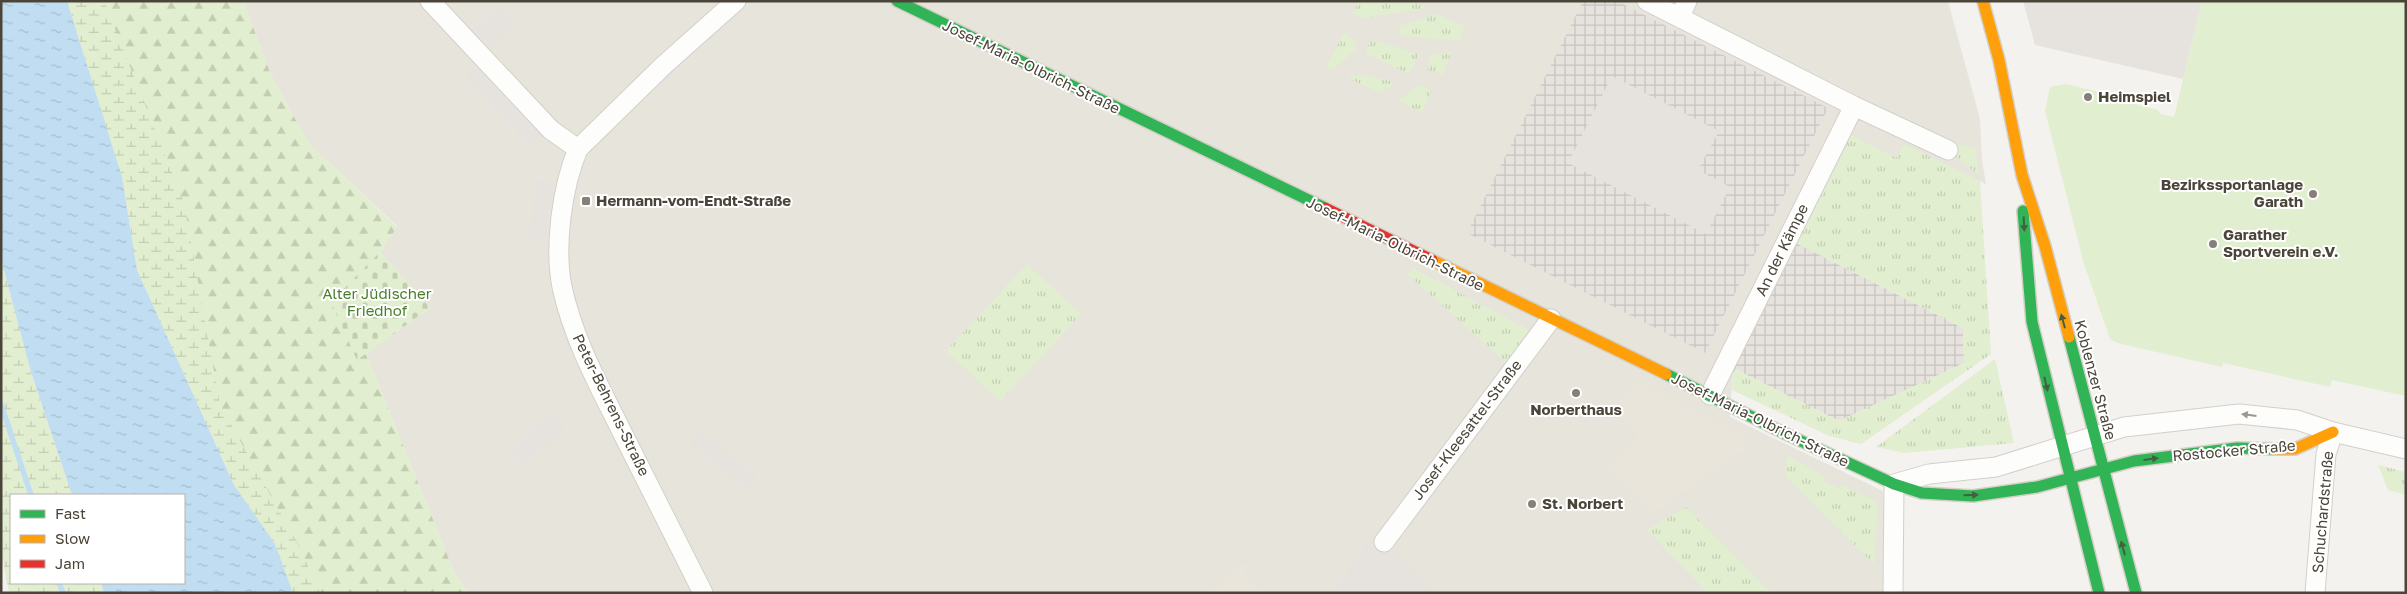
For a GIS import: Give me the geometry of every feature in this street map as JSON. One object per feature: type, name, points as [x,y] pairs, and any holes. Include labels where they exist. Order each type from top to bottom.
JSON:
[{"type":"street","points":[[430,1],[551,130],[578,149],[664,65],[736,1]]},
{"type":"street","name":"Josef-Maria-Olbrich-Straße","points":[[897,1],[1710,395],[1788,435],[1894,484],[1922,493],[1973,496],[2037,487],[2103,468]]},
{"type":"street","points":[[1647,1],[1683,9],[1854,106],[1948,150]]},
{"type":"street","name":"Koblenzer Straße","points":[[1983,1],[1999,60],[2022,175],[2045,246],[2136,593]]},
{"type":"street","name":"An der Kämpe","points":[[1710,395],[1854,106]]},
{"type":"street","name":"Peter-Behrens-Straße","points":[[578,149],[570,167],[565,190],[559,242],[562,285],[574,328],[594,377],[703,593]]},
{"type":"street","name":"Koblenzer Straße","points":[[2022,175],[2032,322],[2099,593]]},
{"type":"street","name":"Josef-Kleesattel-Straße","points":[[1384,542],[1551,319]]},
{"type":"street","name":"Rostocker Straße","points":[[2095,435],[2124,426],[2239,414],[2297,420],[2333,432],[2406,449]]},
{"type":"street","name":"Rostocker Straße","points":[[2103,468],[2134,461],[2237,448],[2295,449],[2333,432]]},
{"type":"street","name":"Schuchardstraße","points":[[2315,593],[2326,454],[2333,432]]},
{"type":"street","points":[[1893,593],[1894,484],[1929,474],[1996,467],[2095,435]]},
{"type":"shaded area","points":[[243,1],[1948,1],[1980,119],[1982,160],[1986,184],[1904,145],[1897,159],[1733,368],[1730,417],[1883,491],[1887,593],[469,593],[455,574],[366,354],[430,308],[380,252],[397,226],[309,144],[271,75]]},
{"type":"shaded area","points":[[1583,1],[1617,1],[1828,108],[1705,353],[1467,233]]},
{"type":"shaded area","points":[[2023,1],[2202,1],[2183,79],[2035,45]]},
{"type":"shaded area","points":[[497,8],[514,25],[491,47],[474,30]]},
{"type":"shaded area","points":[[476,67],[540,135],[529,145],[465,77]]},
{"type":"shaded area","points":[[1612,76],[1719,131],[1698,170],[1730,187],[1706,234],[1568,163]]},
{"type":"shaded area","points":[[537,180],[553,183],[545,242],[528,240]]},
{"type":"shaded area","points":[[1796,243],[1963,328],[1964,363],[1839,421],[1733,368]]},
{"type":"shaded area","points":[[1636,382],[1743,435],[1746,448],[1652,514],[1605,469],[1640,434],[1612,406]]},
{"type":"shaded area","points":[[550,412],[565,428],[525,466],[510,450]]},
{"type":"shaded area","points":[[699,430],[757,477],[747,489],[689,443]]},
{"type":"shaded area","points":[[1374,533],[1436,593],[1333,593]]},
{"type":"shaded area","points":[[1244,563],[1248,567],[1243,572],[1264,593],[1213,593]]},
{"type":"green space","points":[[67,1],[243,1],[271,75],[309,144],[397,227],[380,252],[430,308],[366,354],[455,574],[469,593],[293,593],[275,544],[234,485],[122,177]]},
{"type":"green space","points":[[67,1],[104,1],[184,203],[220,405],[300,548],[320,593],[293,593],[275,544],[234,485],[137,270],[122,177]]},
{"type":"green space","points":[[1359,1],[1413,1],[1425,7],[1417,10],[1362,18],[1353,13]]},
{"type":"green space","points":[[2202,1],[2406,1],[2406,396],[2332,380],[2330,387],[2223,363],[2222,367],[2117,343],[2110,339],[2084,264],[2045,111],[2050,87],[2066,84],[2124,98],[2123,101],[2158,110],[2161,114],[2174,117]]},
{"type":"green space","points":[[1438,14],[1465,27],[1460,40],[1419,38],[1402,35],[1398,30],[1401,26]]},
{"type":"green space","points":[[1344,33],[1356,41],[1356,49],[1333,70],[1326,67]]},
{"type":"green space","points":[[1372,40],[1419,54],[1409,74],[1368,54],[1366,49]]},
{"type":"green space","points":[[1452,51],[1443,75],[1428,70],[1430,56]]},
{"type":"green space","points":[[1365,75],[1390,81],[1393,86],[1379,92],[1352,80],[1348,76]]},
{"type":"green space","points":[[1420,85],[1432,90],[1421,112],[1397,101]]},
{"type":"green space","points":[[1851,135],[1896,158],[1904,144],[1980,181],[1991,354],[1861,444],[1829,436],[1732,390],[1733,368],[1839,421],[1964,363],[1963,328],[1796,243]]},
{"type":"green space","points":[[1955,144],[1975,148],[1979,175],[1954,155]]},
{"type":"green space","name":"Alter Jüdischer Friedhof","points":[[380,252],[430,308],[357,360],[331,302]]},
{"type":"green space","points":[[1,259],[31,372],[72,494],[10,494],[10,584],[101,584],[104,593],[9,593],[1,551]]},
{"type":"green space","points":[[1027,264],[1081,314],[1000,401],[946,351]]},
{"type":"green space","points":[[1413,268],[1529,330],[1530,335],[1510,366],[1407,274]]},
{"type":"green space","points":[[1995,359],[2014,443],[1904,453],[1876,447]]},
{"type":"green space","points":[[1788,456],[1825,476],[1823,481],[1840,489],[1842,485],[1878,502],[1874,565],[1785,475]]},
{"type":"green space","points":[[2378,465],[2406,472],[2406,495],[2388,490]]},
{"type":"green space","points":[[1686,507],[1771,593],[1708,593],[1647,530]]},
{"type":"water","points":[[1,1],[67,1],[122,177],[137,270],[234,485],[275,544],[293,593],[104,593],[101,584],[185,584],[185,494],[72,494],[31,372],[1,259]]},
{"type":"waterway","points":[[1,404],[31,494]]},
{"type":"waterway","points":[[59,584],[63,593]]},
{"type":"traffic: fast","points":[[897,1],[1325,208]]},
{"type":"traffic: fast","points":[[2023,211],[2032,322],[2099,593]]},
{"type":"traffic: fast","points":[[2069,337],[2136,593]]},
{"type":"traffic: fast","points":[[1666,374],[1788,435],[1894,484],[1922,493],[1973,496],[2037,487],[2134,461],[2237,448],[2274,449]]},
{"type":"traffic: slow","points":[[1983,1],[1999,60],[2022,175],[2045,246],[2069,337]]},
{"type":"traffic: slow","points":[[1432,260],[1666,374]]},
{"type":"traffic: slow","points":[[2274,449],[2295,449],[2333,432]]},
{"type":"traffic: jam","points":[[1325,208],[1432,260]]},
{"type":"place","name":"Heimspiel","points":[[2088,97]]},
{"type":"place","name":"Bezirkssportanlage Garath","points":[[2313,194]]},
{"type":"place","name":"Hermann-vom-Endt-Straße","points":[[586,201]]},
{"type":"place","name":"Garather Sportverein e.V.","points":[[2213,244]]},
{"type":"place","name":"Norberthaus","points":[[1576,393]]},
{"type":"place","name":"St. Norbert","points":[[1532,504]]}]
